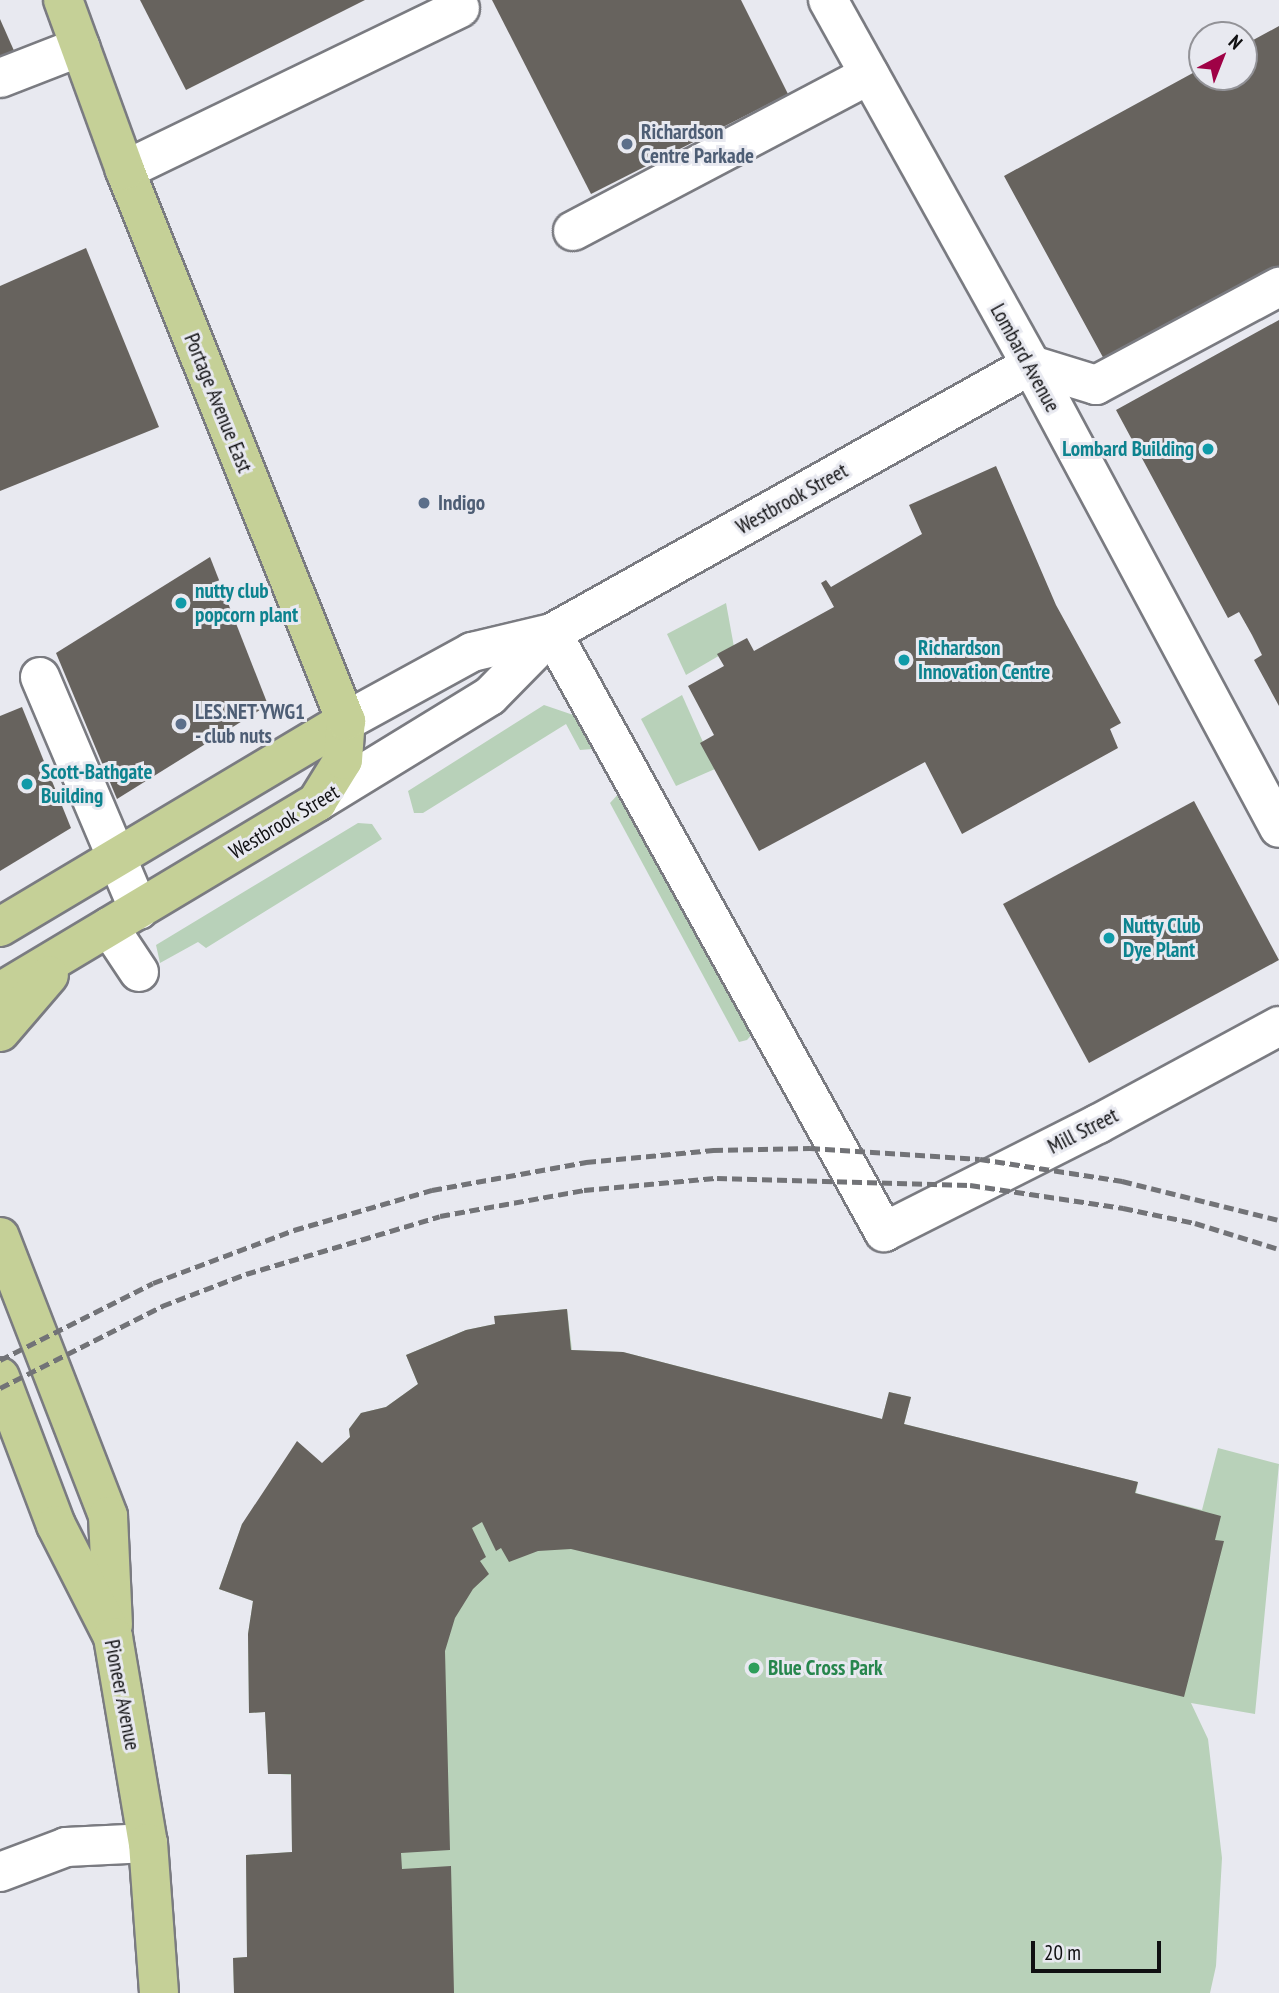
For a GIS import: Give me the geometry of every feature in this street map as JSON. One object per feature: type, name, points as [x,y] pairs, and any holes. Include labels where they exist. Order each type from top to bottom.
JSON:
[{"type":"main road","name":"Portage Avenue East","points":[[63,0],[125,170],[346,721],[343,760],[317,802]]},
{"type":"main road","name":"Westbrook Street","points":[[0,927],[346,721]]},
{"type":"main road","name":"Westbrook Street","points":[[0,992],[317,802]]},
{"type":"main road","points":[[0,1032],[75,947]]},
{"type":"main road","points":[[0,1237],[107,1516],[113,1637]]},
{"type":"main road","name":"Pioneer Avenue","points":[[0,1377],[56,1525],[113,1637],[148,1843],[159,1993]]},
{"type":"street","name":"Lombard Avenue","points":[[828,0],[1031,365],[1279,828]]},
{"type":"street","points":[[125,170],[460,8]]},
{"type":"street","points":[[0,78],[80,47]]},
{"type":"street","points":[[573,231],[869,75]]},
{"type":"street","points":[[1031,365],[1096,384],[1279,287]]},
{"type":"street","name":"Westbrook Street","points":[[346,721],[472,652],[552,633],[1031,365]]},
{"type":"street","name":"Westbrook Street","points":[[317,802],[490,696],[552,633]]},
{"type":"street","name":"Mill Street","points":[[552,633],[884,1232],[1279,1026]]},
{"type":"street","points":[[40,677],[116,856],[124,919],[138,972]]},
{"type":"street","points":[[0,1872],[66,1847],[148,1843]]},
{"type":"green space","points":[[726,603],[734,647],[686,675],[667,634]]},
{"type":"green space","points":[[682,695],[715,769],[676,786],[641,719]]},
{"type":"green space","points":[[544,705],[585,719],[593,749],[580,750],[566,724],[423,813],[414,813],[408,791]]},
{"type":"green space","points":[[621,791],[754,1032],[747,1040],[739,1042],[610,803]]},
{"type":"green space","points":[[358,823],[372,824],[382,839],[206,948],[198,942],[160,963],[156,945]]},
{"type":"green space","name":"Blue Cross Park","points":[[567,1309],[572,1350],[623,1352],[882,1419],[889,1392],[911,1397],[904,1424],[1138,1482],[1136,1493],[1202,1510],[1218,1448],[1279,1464],[1255,1714],[1191,1703],[1208,1739],[1222,1858],[1216,1966],[1210,1993],[234,1993],[233,1958],[247,1957],[246,1855],[292,1852],[291,1775],[268,1773],[265,1712],[249,1713],[248,1634],[253,1601],[219,1589],[242,1524],[304,1485],[350,1437],[349,1429],[361,1413],[386,1407],[418,1384],[406,1355],[466,1330],[495,1324],[495,1316]]},
{"type":"building","points":[[140,0],[365,0],[186,90]]},
{"type":"building","name":"Richardson Centre Parkade","points":[[492,0],[741,0],[788,94],[591,194]]},
{"type":"building","points":[[0,19],[15,53],[0,59]]},
{"type":"building","points":[[1279,26],[1279,266],[1105,361],[1004,176],[1188,76],[1188,91],[1258,91],[1258,37]]},
{"type":"building","points":[[86,248],[159,427],[0,491],[0,286]]},
{"type":"building","name":"Lombard Building","points":[[1279,320],[1279,706],[1254,660],[1262,655],[1252,635],[1239,612],[1228,618],[1116,410]]},
{"type":"building","name":"Richardson Innovation Centre","points":[[996,466],[1056,605],[1121,723],[1110,729],[1118,748],[962,834],[925,762],[759,851],[700,743],[714,735],[688,686],[724,666],[717,654],[747,638],[754,651],[834,607],[821,583],[826,580],[831,587],[922,534],[909,505]]},
{"type":"building","name":"nutty club popcorn plant","points":[[210,557],[268,705],[117,799],[56,653]]},
{"type":"building","name":"Scott-Bathgate Building","points":[[22,707],[71,828],[0,871],[0,716]]},
{"type":"building","name":"Nutty Club Dye Plant","points":[[1194,801],[1279,960],[1089,1063],[1003,904]]},
{"type":"building","points":[[567,1309],[571,1350],[623,1352],[882,1419],[889,1392],[911,1397],[904,1424],[1138,1482],[1135,1493],[1221,1516],[1215,1540],[1224,1541],[1184,1697],[571,1549],[538,1551],[509,1562],[501,1548],[496,1551],[482,1522],[472,1528],[486,1557],[480,1561],[489,1574],[473,1589],[455,1618],[445,1651],[450,1850],[401,1853],[402,1869],[451,1866],[454,1993],[234,1993],[233,1958],[247,1957],[246,1855],[292,1852],[291,1774],[268,1774],[265,1712],[249,1713],[248,1634],[253,1601],[219,1589],[242,1524],[297,1441],[322,1463],[350,1437],[349,1429],[361,1413],[386,1407],[418,1384],[406,1355],[466,1330],[495,1324],[494,1316]]},
{"type":"railway","points":[[0,1360],[153,1283],[294,1230],[432,1190],[586,1162],[713,1150],[810,1148],[980,1159],[1122,1181],[1279,1220]]},
{"type":"railway","points":[[0,1388],[162,1306],[246,1274],[440,1216],[584,1190],[717,1178],[970,1185],[1123,1208],[1195,1223],[1279,1249]]},
{"type":"place","name":"Richardson Centre Parkade","points":[[627,144]]},
{"type":"place","name":"Lombard Building","points":[[1208,449]]},
{"type":"place","name":"Indigo","points":[[424,503]]},
{"type":"place","name":"nutty club popcorn plant","points":[[181,603]]},
{"type":"place","name":"Richardson Innovation Centre","points":[[904,660]]},
{"type":"place","name":"LES.NET YWG1 - club nuts","points":[[181,724]]},
{"type":"place","name":"Scott-Bathgate Building","points":[[27,784]]},
{"type":"place","name":"Nutty Club Dye Plant","points":[[1109,938]]},
{"type":"place","name":"Blue Cross Park","points":[[754,1668]]}]
